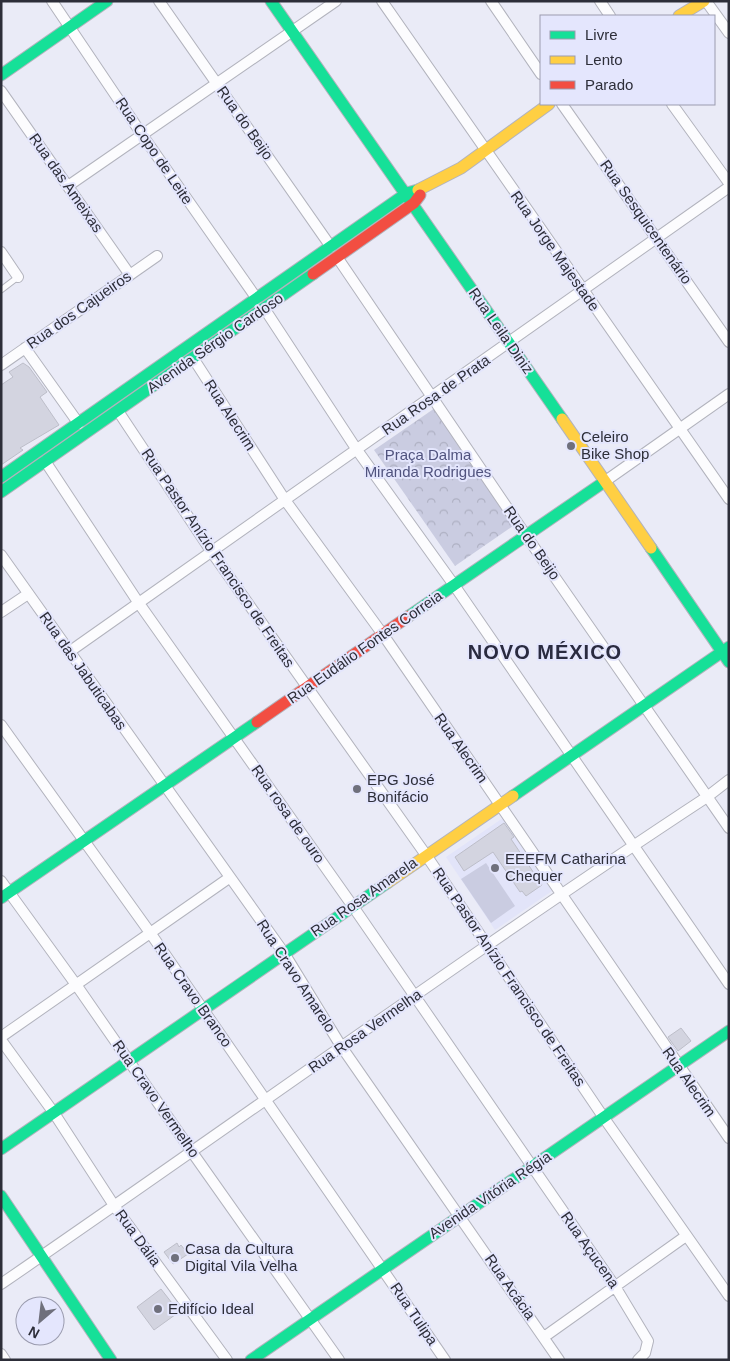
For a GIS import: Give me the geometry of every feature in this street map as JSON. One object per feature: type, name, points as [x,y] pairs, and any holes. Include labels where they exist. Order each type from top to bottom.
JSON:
[{"type":"street","name":"Rua Copo de Leite","points":[[52,1],[260,304],[357,450],[454,585],[729,984]]},
{"type":"street","points":[[2,74],[107,1]]},
{"type":"street","name":"Rua do Beijo","points":[[159,1],[217,82],[729,828]]},
{"type":"street","name":"Rua Leila Diniz","points":[[271,1],[510,342],[604,482],[725,650],[729,662]]},
{"type":"street","points":[[68,186],[336,1]]},
{"type":"street","name":"Rua Jorge Majestade","points":[[382,1],[729,499]]},
{"type":"street","points":[[491,1],[540,73]]},
{"type":"street","points":[[600,1],[609,15]]},
{"type":"street","points":[[681,15],[705,1],[729,33]]},
{"type":"street","name":"Rua das Ameixas","points":[[1,91],[130,275]]},
{"type":"street","name":"Avenida Sérgio Cardoso","points":[[3,483],[410,198],[485,151],[548,105]]},
{"type":"street","name":"Rua Sesquicentenário","points":[[563,105],[729,342]]},
{"type":"street","points":[[673,105],[729,183]]},
{"type":"street","name":"Rua Rosa de Prata","points":[[68,652],[729,187]]},
{"type":"street","points":[[1,252],[18,277]]},
{"type":"street","name":"Rua dos Cajueiros","points":[[1,364],[157,256]]},
{"type":"street","points":[[25,348],[82,428]]},
{"type":"street","name":"Rua Alecrim","points":[[190,353],[285,500],[384,636],[500,803],[677,1066],[729,1138]]},
{"type":"street","name":"Rua Eudálio Fontes Correia","points":[[5,895],[165,787],[306,687],[384,636],[454,585],[729,394]]},
{"type":"street","name":"Rua Pastor Anízio Francisco de Freitas","points":[[114,406],[306,687],[426,854],[604,1118],[729,1296]]},
{"type":"street","name":"Rua rosa de ouro","points":[[42,456],[138,602],[532,1166]]},
{"type":"street","name":"Rua das Jabuticabas","points":[[1,555],[165,787]]},
{"type":"street","points":[[1,612],[28,594]]},
{"type":"street","name":"Rua Rosa Amarela","points":[[1,1149],[204,1010],[426,854],[725,650]]},
{"type":"street","name":"Rua Cravo Branco","points":[[1,725],[151,934],[383,1268]]},
{"type":"street","name":"Rua Rosa Vermelha","points":[[1,1284],[266,1102],[341,1046],[707,797],[729,780]]},
{"type":"street","name":"Rua Cravo Amarelo","points":[[165,787],[284,953],[341,1046],[459,1215]]},
{"type":"street","points":[[1,1038],[230,878]]},
{"type":"street","name":"Rua Cravo Vermelho","points":[[1,881],[5,895],[77,986],[340,1360]]},
{"type":"street","name":"Avenida Vitória Régia","points":[[251,1360],[459,1215],[729,1031]]},
{"type":"street","name":"Rua Dália","points":[[1,1038],[54,1113],[115,1207],[227,1360]]},
{"type":"street","name":"Rua Açucena","points":[[532,1166],[646,1334],[648,1346],[638,1360]]},
{"type":"street","points":[[1,1196],[111,1360]]},
{"type":"street","name":"Rua Acácia","points":[[459,1215],[559,1360]]},
{"type":"street","points":[[544,1337],[616,1288],[686,1236]]},
{"type":"street","name":"Rua Tulipa","points":[[383,1268],[445,1360]]},
{"type":"street","points":[[1,1354],[5,1360]]},
{"type":"lane","points":[[1,290],[18,277]]},
{"type":"shaded area","name":"EEEFM Catharina Chequer","points":[[503,818],[552,891],[495,930],[446,857]]},
{"type":"green space","name":"Praça Dalma Miranda Rodrigues","points":[[435,408],[513,526],[455,566],[374,450]]},
{"type":"green space","points":[[486,863],[515,906],[491,923],[461,879]]},
{"type":"building","points":[[23,363],[29,367],[47,392],[40,397],[59,425],[20,448],[23,450],[1,465],[1,385],[13,377],[9,372]]},
{"type":"building","points":[[504,823],[514,837],[511,839],[542,885],[526,896],[522,891],[520,892],[493,852],[464,871],[455,857]]},
{"type":"building","points":[[681,1028],[691,1041],[678,1051],[668,1037]]},
{"type":"building","name":"Casa da Cultura Digital Vila Velha","points":[[177,1243],[188,1254],[173,1264],[164,1252]]},
{"type":"building","name":"Edifício Ideal","points":[[161,1289],[179,1312],[154,1330],[137,1307]]},
{"type":"traffic: fast","points":[[1,75],[107,1]]},
{"type":"traffic: fast","points":[[271,1],[562,419]]},
{"type":"traffic: fast","points":[[1,477],[407,193],[418,190]]},
{"type":"traffic: fast","points":[[1,492],[313,274]]},
{"type":"traffic: fast","points":[[409,616],[604,482]]},
{"type":"traffic: fast","points":[[651,548],[729,662]]},
{"type":"traffic: fast","points":[[513,796],[729,647]]},
{"type":"traffic: fast","points":[[1,898],[257,722]]},
{"type":"traffic: fast","points":[[1,1149],[387,883]]},
{"type":"traffic: fast","points":[[251,1360],[729,1031]]},
{"type":"traffic: fast","points":[[1,1196],[111,1360]]},
{"type":"traffic: slow","points":[[681,15],[704,1]]},
{"type":"traffic: slow","points":[[418,190],[461,168],[548,105]]},
{"type":"traffic: slow","points":[[562,419],[651,548]]},
{"type":"traffic: slow","points":[[387,883],[513,796]]},
{"type":"traffic: jam","points":[[313,274],[414,203],[420,195]]},
{"type":"traffic: jam","points":[[257,722],[409,616]]},
{"type":"place","name":"Celeiro Bike Shop","points":[[571,446]]},
{"type":"place","name":"EPG José Bonifácio","points":[[357,789]]},
{"type":"place","name":"EEEFM Catharina Chequer","points":[[495,868]]},
{"type":"place","name":"Casa da Cultura Digital Vila Velha","points":[[175,1258]]},
{"type":"place","name":"Edifício Ideal","points":[[158,1309]]},
{"type":"district","name":"NOVO MÉXICO","points":[[545,652]]}]
